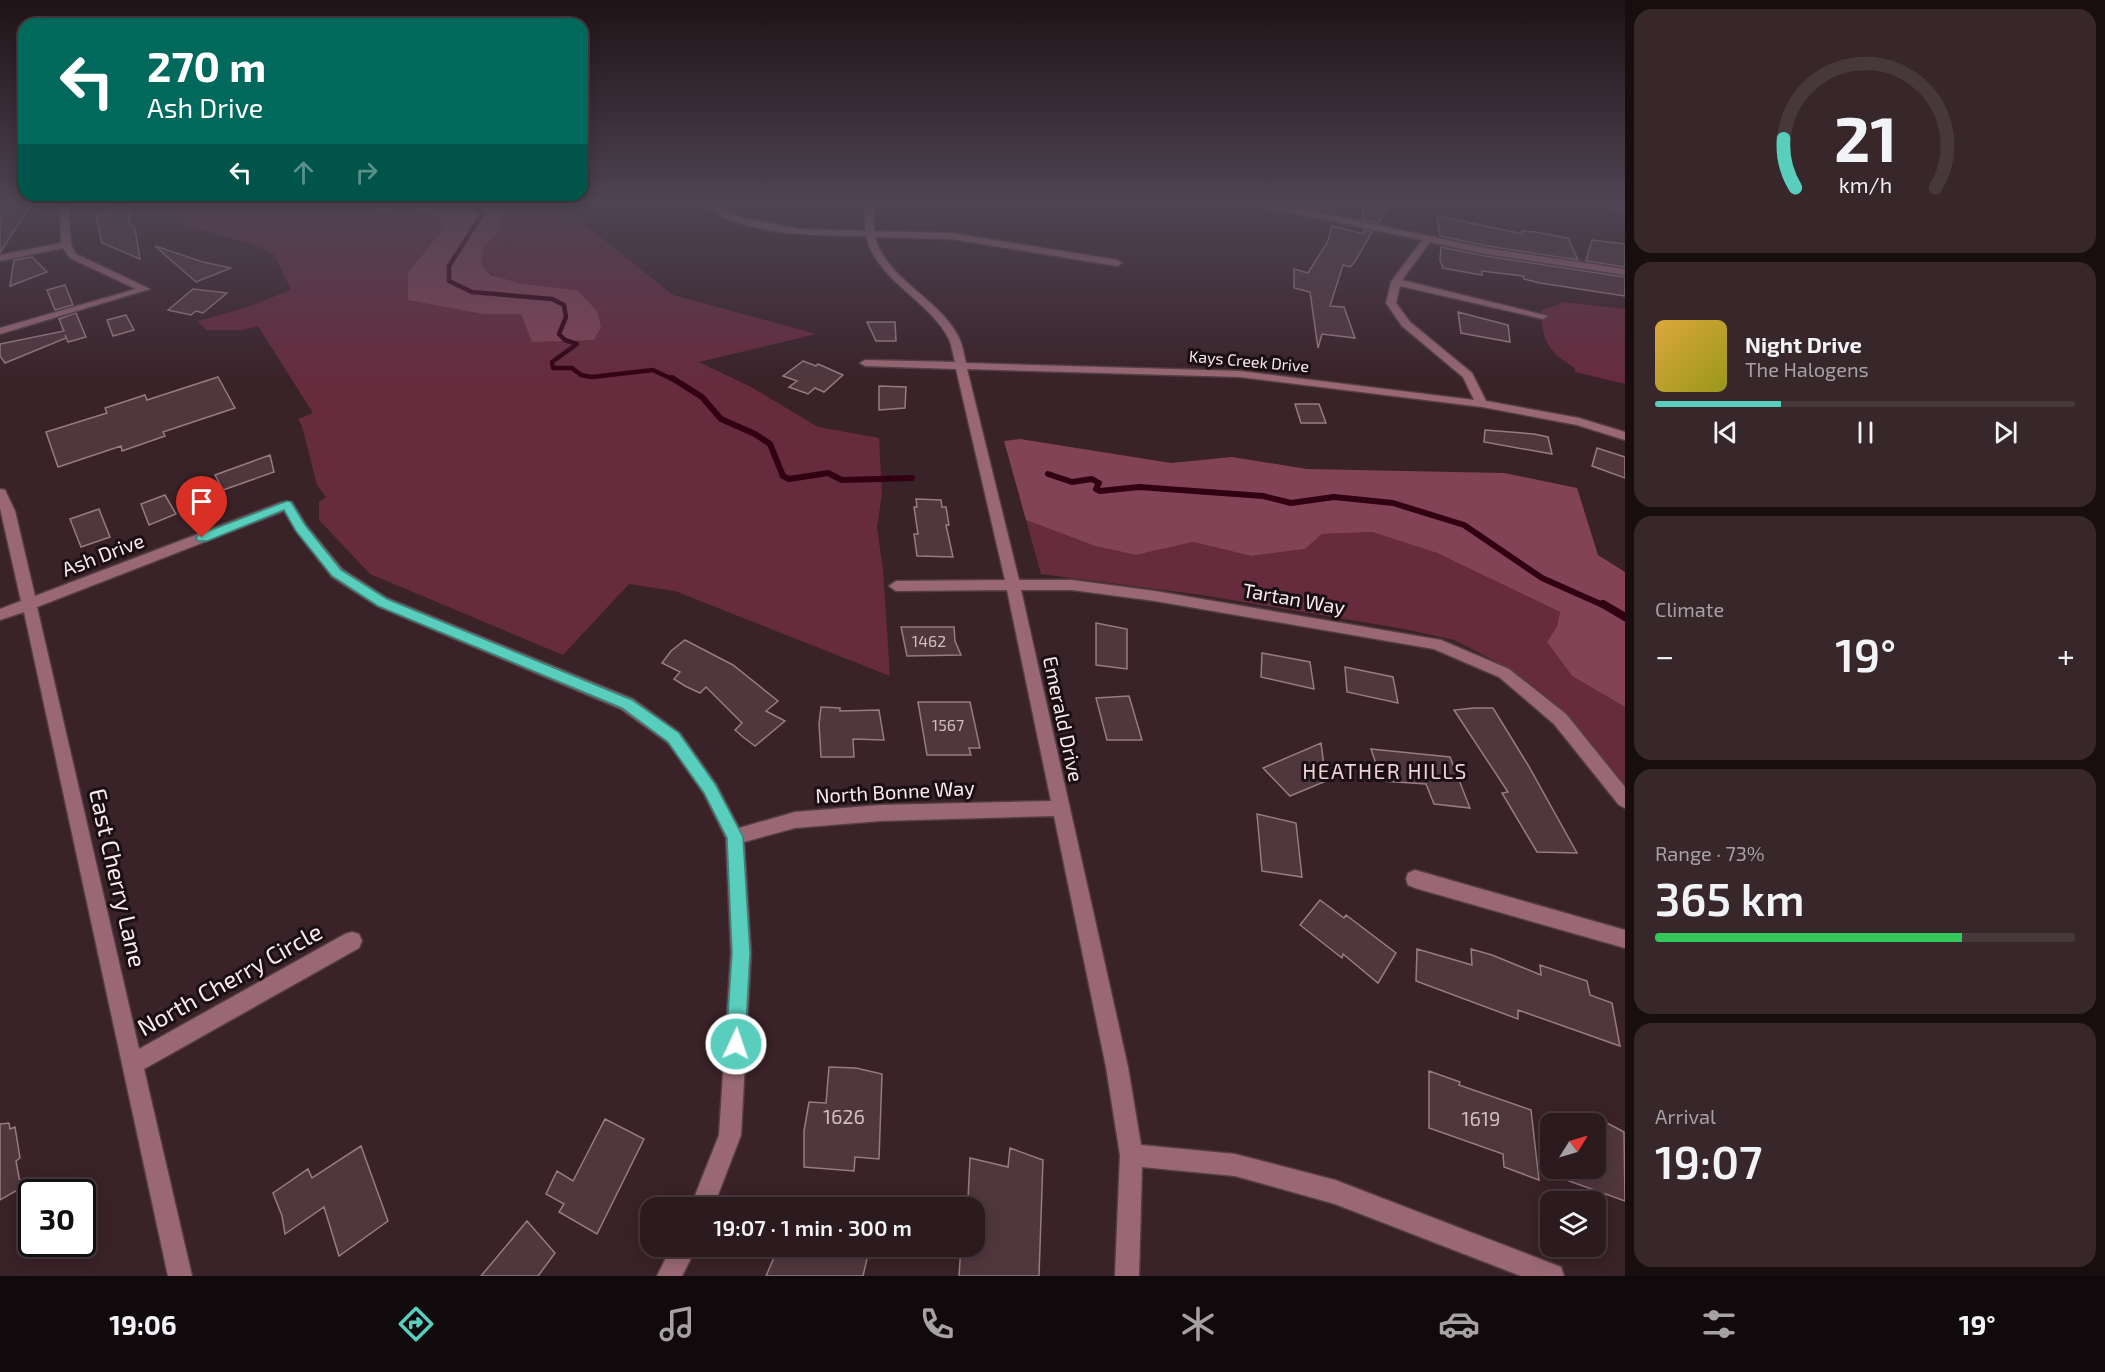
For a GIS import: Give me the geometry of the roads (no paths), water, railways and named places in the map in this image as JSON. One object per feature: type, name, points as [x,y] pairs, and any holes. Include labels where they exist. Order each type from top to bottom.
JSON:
[{"type":"street","points":[[0,331],[145,289],[89,264]]},
{"type":"street","name":"Emerald Drive","points":[[883,264],[898,280],[936,313],[955,340],[1013,586],[1117,1067],[1131,1155],[1127,1276]]},
{"type":"street","points":[[1409,264],[1396,282],[1391,303],[1406,324],[1468,375],[1482,404]]},
{"type":"street","points":[[1572,264],[1625,272]]},
{"type":"street","points":[[1396,282],[1544,316]]},
{"type":"street","name":"Kays Creek Drive","points":[[865,363],[1240,374],[1482,404],[1579,422],[1625,436]]},
{"type":"street","name":"East Cherry Lane","points":[[0,493],[8,511],[180,1276]]},
{"type":"street","name":"Ash Drive","points":[[0,615],[287,505],[301,528],[337,573],[382,602],[627,704],[674,738],[710,789],[735,837]]},
{"type":"street","name":"Tartan Way","points":[[896,586],[1072,585],[1437,644],[1504,673],[1560,719],[1625,800]]},
{"type":"street","name":"North Bonne Way","points":[[735,837],[795,820],[880,813],[1060,808]]},
{"type":"street","points":[[705,1197],[730,1135],[741,953],[735,837]]},
{"type":"street","points":[[1415,879],[1625,939]]},
{"type":"street","name":"North Cherry Circle","points":[[133,1064],[352,941]]},
{"type":"street","points":[[1131,1155],[1235,1165],[1335,1192],[1552,1276]]},
{"type":"street","points":[[669,1276],[679,1257]]},
{"type":"waterway","points":[[451,264],[449,281],[472,292],[552,299],[564,305],[566,317],[559,334],[565,340],[577,344],[552,362],[553,368],[572,368],[581,375],[592,377],[653,370],[674,380]]},
{"type":"waterway","points":[[672,378],[702,397],[721,419],[755,434],[770,444],[783,476],[789,479],[828,473],[842,480],[912,478]]},
{"type":"waterway","points":[[1048,474],[1072,482],[1092,479],[1099,483],[1096,489],[1100,491],[1139,487],[1263,496],[1291,503],[1334,497],[1393,503],[1464,525],[1542,578],[1605,606]]},
{"type":"waterway","points":[[1603,604],[1625,617]]},
{"type":"district","name":"HEATHER HILLS","points":[[1385,772]]}]
